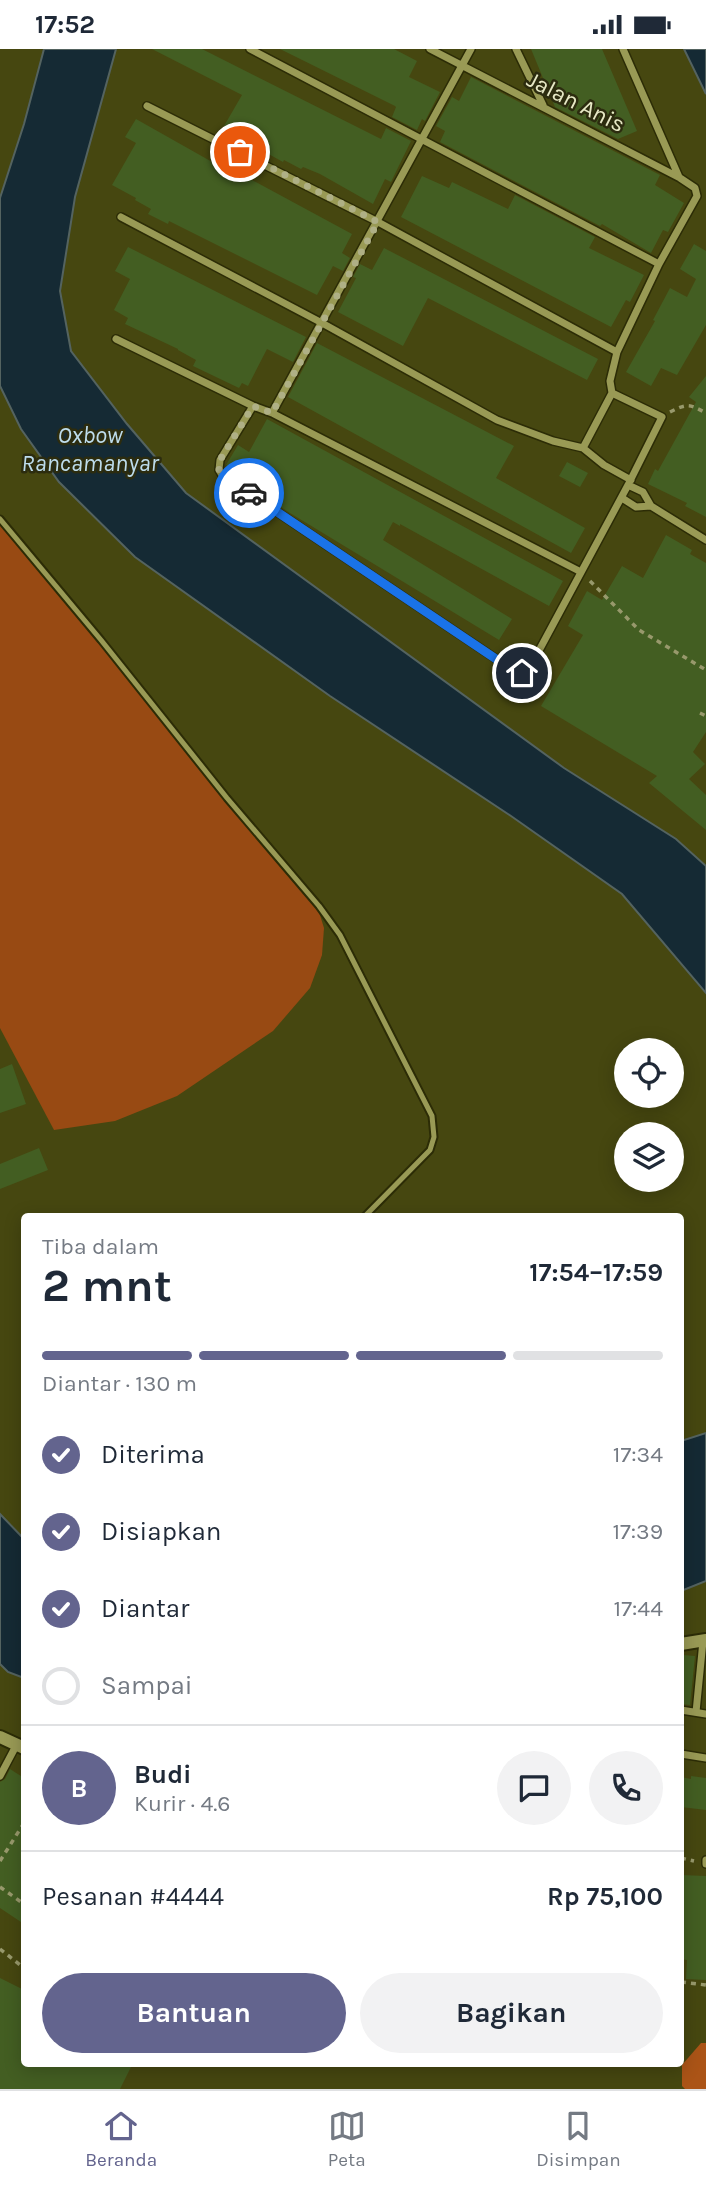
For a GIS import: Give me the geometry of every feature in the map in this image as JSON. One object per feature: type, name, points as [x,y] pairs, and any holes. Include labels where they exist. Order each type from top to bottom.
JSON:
[{"type":"street","points":[[250,49],[659,264],[617,352],[610,381],[612,393],[583,448]]},
{"type":"street","name":"Jalan Anis","points":[[430,49],[695,188],[697,196],[659,264]]},
{"type":"street","points":[[272,413],[471,49]]},
{"type":"street","points":[[516,49],[543,107]]},
{"type":"street","points":[[623,49],[680,178]]},
{"type":"street","points":[[147,106],[378,222],[617,352]]},
{"type":"street","points":[[121,217],[497,420],[553,441],[583,448],[643,492],[651,506],[706,540]]},
{"type":"street","points":[[116,339],[272,413],[581,572]]},
{"type":"street","points":[[253,406],[220,460],[219,470],[222,475],[517,673],[528,671],[622,498],[662,417],[612,393]]},
{"type":"street","points":[[622,498],[636,507],[651,506]]},
{"type":"street","points":[[684,1644],[704,1641],[696,1712]]},
{"type":"street","points":[[684,1710],[706,1714]]},
{"type":"street","points":[[0,1737],[21,1746],[0,1776]]},
{"type":"street","points":[[684,1754],[706,1758]]},
{"type":"lane","points":[[0,519],[340,935],[432,1116],[434,1137],[430,1150],[369,1213]]},
{"type":"path","points":[[662,417],[684,405],[691,405],[706,413]]},
{"type":"path","points":[[581,572],[639,630],[706,670]]},
{"type":"path","points":[[700,713],[706,716]]},
{"type":"path","points":[[0,1861],[21,1828]]},
{"type":"path","points":[[0,1887],[21,1903]]},
{"type":"path","points":[[0,1949],[21,1966]]},
{"type":"path","points":[[684,1982],[706,1985]]},
{"type":"shaded area","points":[[0,523],[319,912],[324,928],[322,955],[310,988],[273,1031],[177,1096],[115,1121],[54,1130],[0,1028]]},
{"type":"shaded area","points":[[701,2043],[706,2043],[706,2089],[685,2089],[682,2086],[684,2063]]},
{"type":"water","name":"Oxbow Rancamanyar","points":[[44,49],[116,49],[75,197],[60,291],[71,351],[127,424],[186,493],[564,768],[676,839],[706,866],[706,993],[622,894],[511,816],[330,696],[135,557],[59,482],[21,429],[0,386],[0,198]]},
{"type":"water","points":[[684,49],[706,49],[706,94]]},
{"type":"water","points":[[706,1433],[706,1581],[684,1590],[684,1440]]},
{"type":"water","points":[[0,1514],[21,1536],[21,1677],[8,1672],[0,1664]]},
{"type":"building","points":[[152,49],[202,49],[381,139],[386,128],[411,141],[391,182],[385,179],[373,204],[320,174],[303,167],[301,169],[284,160],[283,162],[263,151],[261,154],[245,145],[248,140],[224,126],[242,95]]},
{"type":"building","points":[[280,49],[394,49],[417,61],[409,77],[440,92],[425,121],[422,119],[417,130],[392,117],[395,106]]},
{"type":"building","points":[[531,49],[602,49],[637,131],[618,139],[555,107]]},
{"type":"building","points":[[471,77],[660,175],[655,185],[684,203],[668,232],[663,230],[651,253],[602,224],[600,226],[440,142],[445,131],[436,126],[452,97],[459,101]]},
{"type":"building","points":[[136,119],[237,176],[239,173],[352,234],[342,253],[350,258],[343,271],[333,266],[317,295],[169,221],[168,224],[148,214],[151,209],[112,185],[136,143],[125,137]]},
{"type":"building","points":[[422,176],[449,188],[452,182],[508,209],[515,195],[595,237],[589,248],[644,275],[630,302],[626,300],[611,327],[401,217]]},
{"type":"building","points":[[694,244],[706,251],[706,325],[677,375],[661,368],[651,386],[626,372],[670,288],[687,297],[696,279],[680,269]]},
{"type":"building","points":[[128,247],[306,337],[293,362],[267,349],[248,386],[242,383],[239,388],[193,366],[196,360],[178,349],[125,324],[128,318],[114,310],[130,279],[115,271]]},
{"type":"building","points":[[384,248],[598,359],[587,380],[428,298],[403,346],[338,312],[356,278],[353,277],[360,264],[372,270]]},
{"type":"building","points":[[317,343],[514,446],[496,478],[585,528],[571,553],[288,397]]},
{"type":"building","points":[[706,376],[706,517],[685,506],[687,503],[648,484],[696,402],[689,397]]},
{"type":"building","points":[[267,419],[563,581],[549,606],[393,522],[383,540],[512,619],[499,640],[273,502],[276,496],[226,465],[238,445],[249,452]]},
{"type":"building","points":[[567,462],[588,473],[580,487],[559,476]]},
{"type":"building","points":[[666,535],[692,550],[690,554],[706,563],[706,732],[693,752],[705,764],[689,779],[706,795],[706,830],[649,783],[657,776],[541,706],[583,635],[568,626],[587,591],[602,600],[622,566],[643,578]]},
{"type":"building","points":[[12,1064],[26,1104],[0,1113],[0,1069]]},
{"type":"building","points":[[39,1148],[48,1170],[0,1189],[0,1164]]},
{"type":"building","points":[[684,1655],[695,1656],[690,1705],[684,1704]]},
{"type":"building","points":[[10,1769],[21,1776],[21,1922],[0,1908],[0,1782],[5,1779]]},
{"type":"building","points":[[691,1776],[706,1778],[706,1810],[684,1807],[684,1778],[691,1779]]},
{"type":"building","points":[[684,1875],[706,1876],[706,1980],[686,1979],[687,1960],[684,1960]]},
{"type":"building","points":[[0,1978],[21,1988],[21,2067],[131,2067],[120,2089],[0,2089]]},
{"type":"way so far","points":[[240,152],[378,222],[272,413],[253,406],[220,460],[219,470],[222,475],[249,493]]},
{"type":"route","points":[[249,493],[517,673],[522,673]]}]
